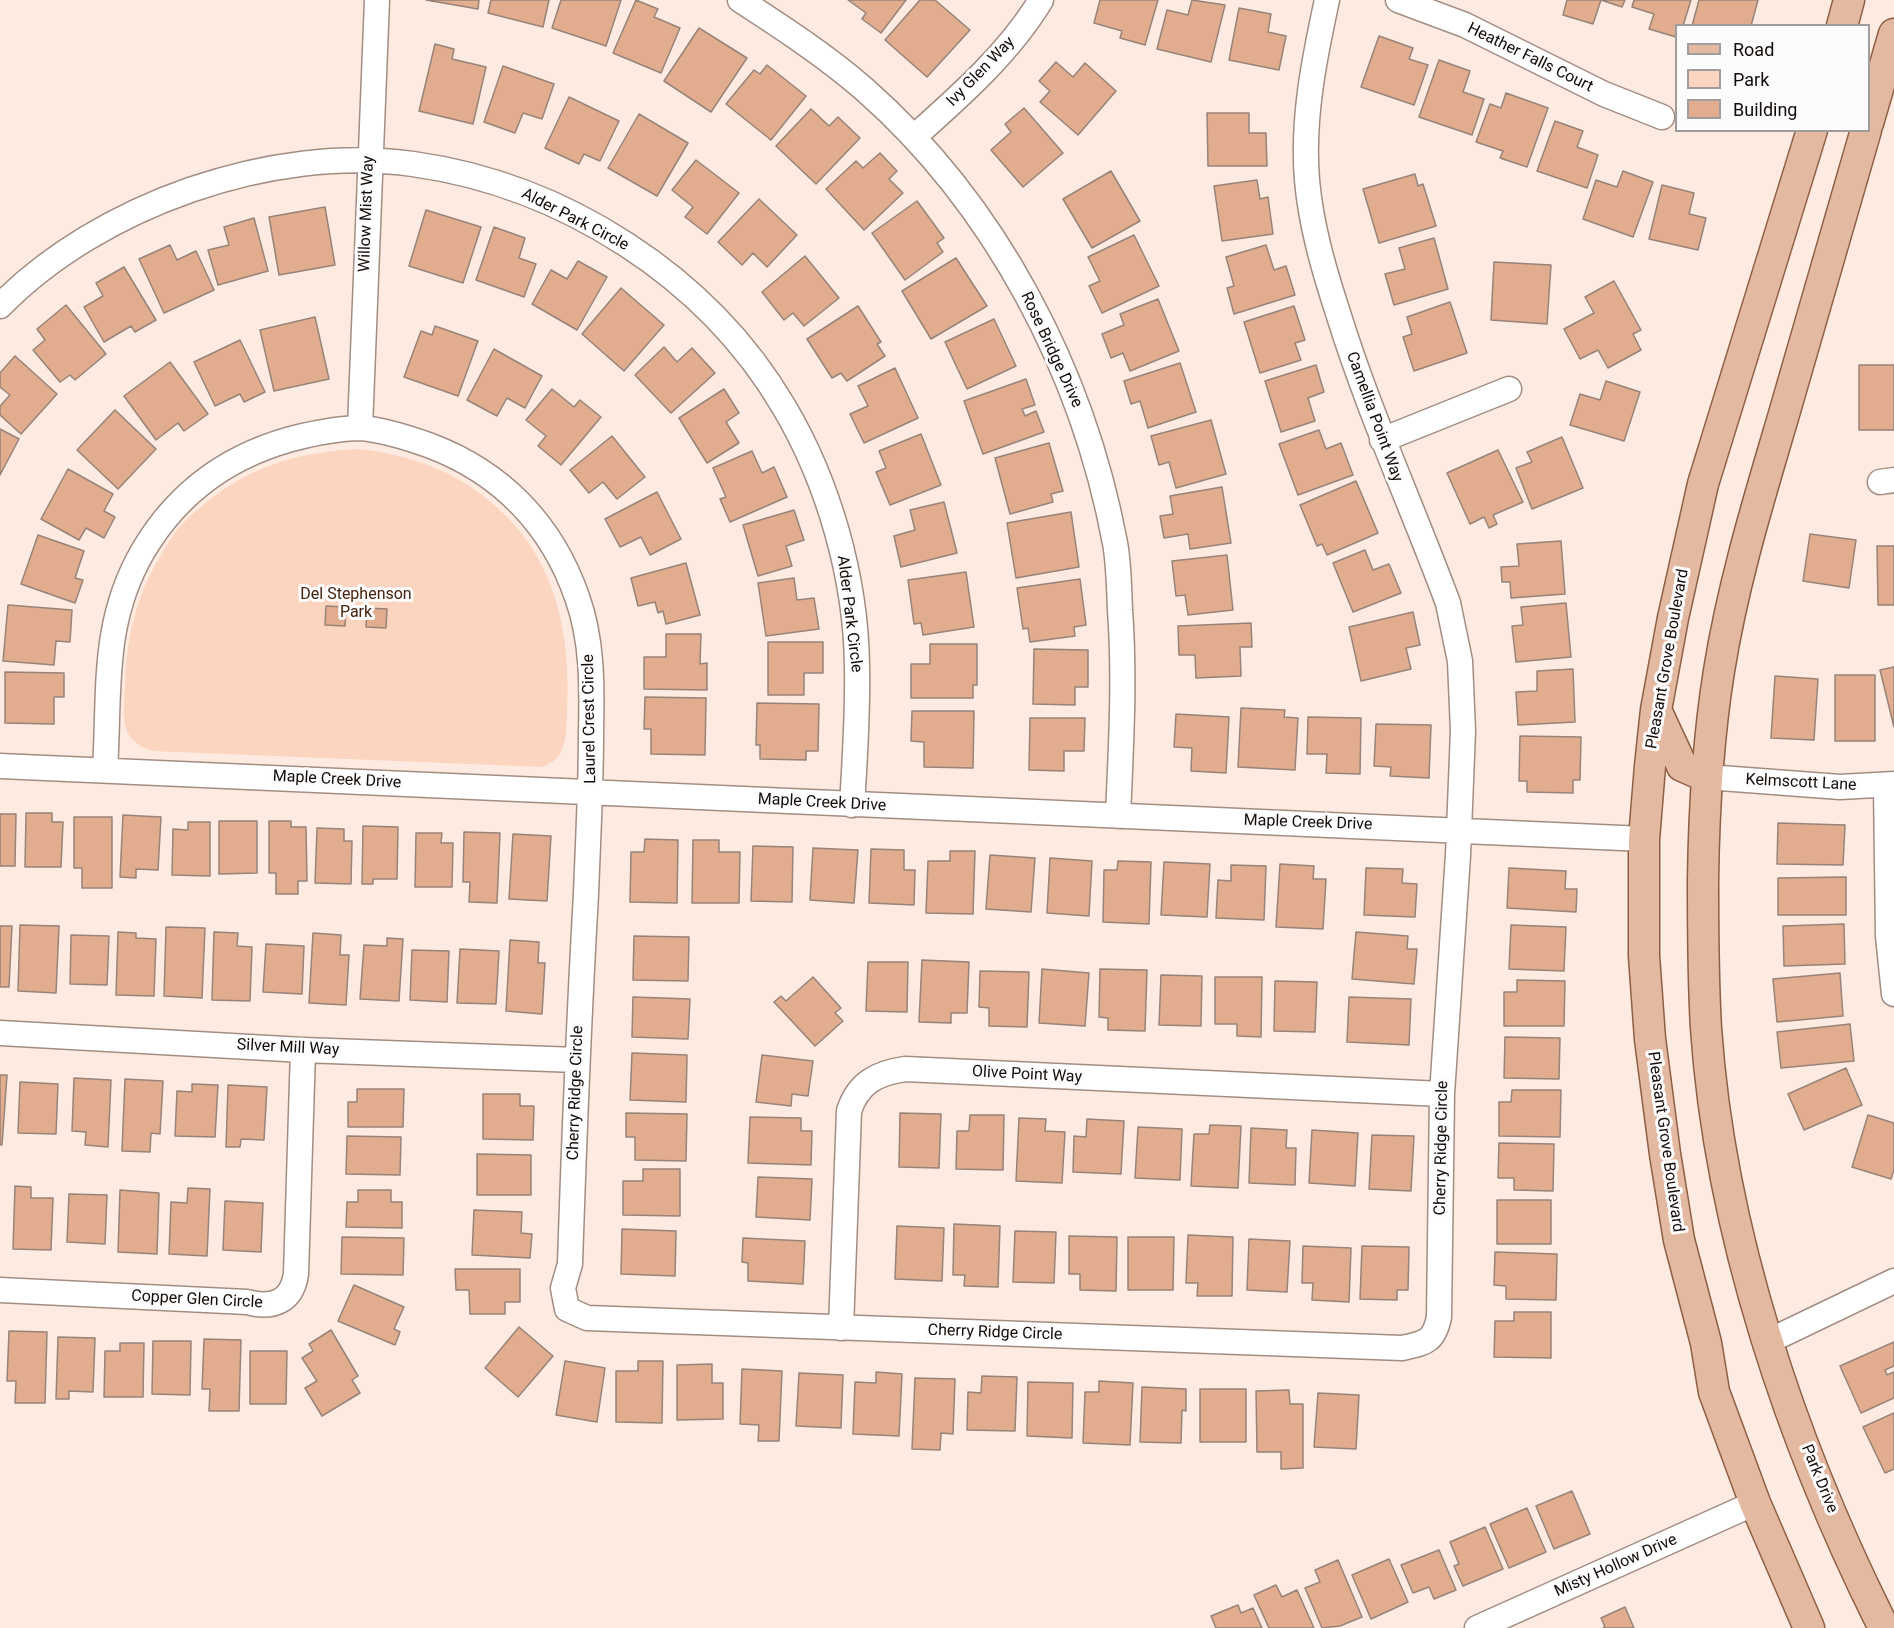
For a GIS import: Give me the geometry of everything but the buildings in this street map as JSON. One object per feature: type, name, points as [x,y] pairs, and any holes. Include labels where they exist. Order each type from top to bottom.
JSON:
[{"type":"main road","points":[[1843,24],[1849,0]]},
{"type":"main road","points":[[1870,119],[1894,34]]},
{"type":"main road","name":"Pleasant Grove Boulevard","points":[[1755,1503],[1714,1392],[1706,1344],[1679,1240],[1650,1039],[1644,956],[1644,839],[1656,710],[1673,618],[1703,484],[1811,132]]},
{"type":"main road","points":[[1767,1333],[1736,1225],[1720,1142],[1706,1030],[1703,948],[1707,777],[1719,671],[1751,525],[1865,132]]},
{"type":"main road","points":[[1656,710],[1682,766],[1707,777]]},
{"type":"main road","name":"Park Drive","points":[[1767,1333],[1814,1468],[1884,1628]]},
{"type":"main road","points":[[1755,1503],[1809,1628]]},
{"type":"street","name":"Willow Mist Way","points":[[360,428],[368,162],[376,0]]},
{"type":"street","name":"Rose Bridge Drive","points":[[740,0],[837,67],[914,137],[974,212],[1020,284],[1059,362],[1092,449],[1115,543],[1119,583],[1123,713],[1118,816]]},
{"type":"street","name":"Ivy Glen Way","points":[[914,137],[1002,52],[1029,21],[1041,0]]},
{"type":"street","name":"Camellia Point Way","points":[[1327,0],[1309,86],[1306,117],[1310,206],[1329,286],[1382,440],[1436,571],[1456,634],[1462,689],[1458,830]]},
{"type":"street","name":"Heather Falls Court","points":[[1398,0],[1465,25],[1604,94],[1662,117]]},
{"type":"street","name":"Alder Park Circle","points":[[0,306],[43,268],[86,238],[134,212],[223,178],[271,168],[368,162],[411,164],[463,174],[549,204],[632,248],[704,305],[761,374],[784,406],[823,492],[846,573],[857,662],[852,805]]},
{"type":"street","points":[[1382,440],[1509,389]]},
{"type":"street","name":"Laurel Crest Circle","points":[[105,770],[109,646],[126,587],[156,531],[196,486],[227,464],[282,441],[323,432],[360,428],[417,441],[474,465],[500,483],[547,535],[578,600],[587,636],[592,673],[591,792]]},
{"type":"street","name":"Maple Creek Drive","points":[[0,766],[1644,839]]},
{"type":"street","name":"Kelmscott Lane","points":[[1707,777],[1840,787],[1890,785]]},
{"type":"street","points":[[1890,785],[1888,936],[1894,994]]},
{"type":"street","name":"Cherry Ridge Circle","points":[[591,792],[577,1060],[570,1264],[563,1288],[567,1309],[587,1318],[1401,1348],[1422,1344],[1436,1333],[1439,1317],[1442,1094],[1458,830]]},
{"type":"street","name":"Silver Mill Way","points":[[0,1033],[303,1050],[577,1060]]},
{"type":"street","name":"Copper Glen Circle","points":[[0,1290],[247,1302],[262,1306],[274,1304],[287,1297],[295,1285],[296,1274],[303,1050]]},
{"type":"street","name":"Olive Point Way","points":[[841,1328],[849,1111],[861,1087],[888,1072],[917,1070],[1442,1094]]},
{"type":"street","points":[[1767,1333],[1894,1281]]},
{"type":"street","name":"Misty Hollow Drive","points":[[1477,1628],[1755,1503]]},
{"type":"green space","name":"Del Stephenson Park","points":[[356,449],[397,455],[453,476],[471,487],[503,513],[522,534],[537,557],[558,606],[567,659],[567,722],[564,746],[561,753],[550,763],[542,767],[152,751],[133,740],[128,733],[124,716],[125,684],[134,617],[152,570],[178,529],[224,489],[263,468],[306,455]]}]
